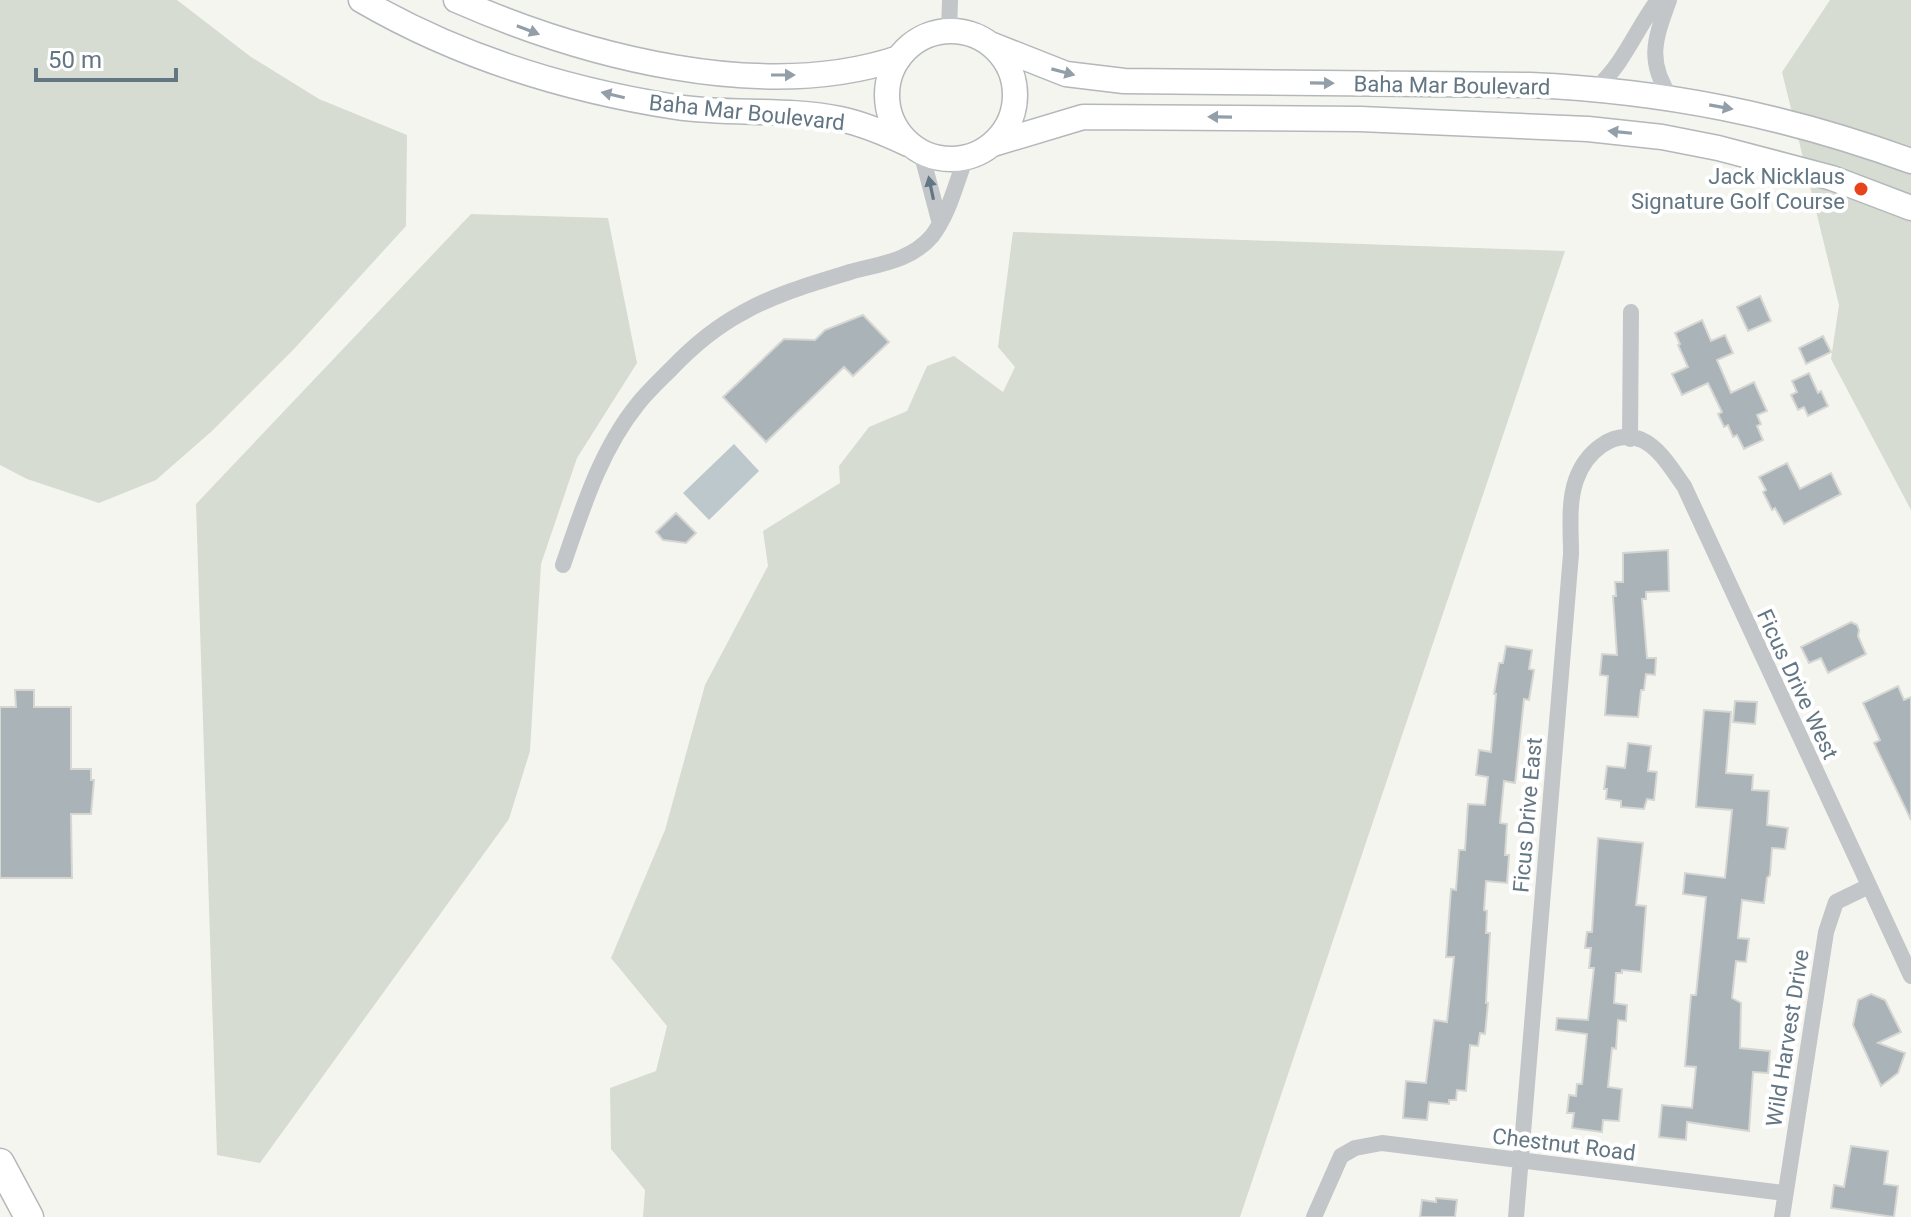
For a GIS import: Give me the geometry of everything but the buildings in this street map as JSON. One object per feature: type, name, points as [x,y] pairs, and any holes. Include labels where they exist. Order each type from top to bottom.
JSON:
[{"type":"highway","points":[[0,1163],[29,1217]]},
{"type":"main road","name":"Baha Mar Boulevard","points":[[361,0],[453,46],[567,83],[678,107],[842,119],[878,130],[915,148]]},
{"type":"main road","name":"Baha Mar Boulevard","points":[[456,0],[572,44],[700,70],[809,75],[859,69],[899,58]]},
{"type":"main road","points":[[949,31],[976,36],[990,44],[1008,66],[1015,93],[1010,121],[993,144],[966,158],[951,160],[915,148],[898,132],[887,103],[891,71],[899,58],[925,36],[949,31]]},
{"type":"main road","name":"Baha Mar Boulevard","points":[[990,44],[1066,74],[1124,81],[1596,88],[1752,112],[1803,125],[1911,161]]},
{"type":"main road","name":"Baha Mar Boulevard","points":[[993,144],[1083,117],[1360,119],[1574,128],[1662,137],[1718,148],[1832,178],[1911,208]]},
{"type":"street","points":[[949,31],[950,0]]},
{"type":"street","points":[[1596,88],[1621,61],[1658,0]]},
{"type":"street","points":[[1669,0],[1654,46],[1657,74],[1671,98]]},
{"type":"street","points":[[915,148],[940,224]]},
{"type":"street","points":[[563,565],[588,493],[615,438],[636,405],[697,342],[743,312],[795,290],[897,260],[929,239],[953,200],[966,158]]},
{"type":"street","points":[[1624,438],[1631,312]]},
{"type":"street","name":"Ficus Drive West","points":[[1624,438],[1642,440],[1662,456],[1684,486],[1867,887],[1911,976]]},
{"type":"street","name":"Ficus Drive East","points":[[1516,1217],[1571,554],[1570,510],[1575,482],[1585,462],[1600,445],[1624,438]]},
{"type":"street","name":"Wild Harvest Drive","points":[[1782,1217],[1826,932],[1836,902],[1867,887]]},
{"type":"street","name":"Chestnut Road","points":[[1314,1217],[1341,1156],[1355,1148],[1382,1143],[1784,1193]]},
{"type":"shaded area","points":[[0,0],[177,0],[251,57],[319,99],[407,135],[406,226],[294,349],[212,431],[156,480],[99,503],[27,479],[0,465]]},
{"type":"shaded area","name":"Jack Nicklaus Signature Golf Course","points":[[1830,0],[1911,0],[1911,510],[1831,359],[1839,305],[1782,72]]},
{"type":"shaded area","points":[[471,214],[608,218],[637,363],[577,458],[541,564],[530,751],[509,819],[260,1163],[217,1155],[196,504]]},
{"type":"shaded area","points":[[1013,232],[1565,251],[1240,1217],[643,1217],[645,1190],[611,1149],[610,1088],[656,1071],[667,1026],[611,958],[665,830],[705,685],[768,566],[763,531],[840,483],[839,466],[869,427],[907,411],[927,366],[954,356],[1003,392],[1015,367],[998,347]]},
{"type":"shaded area","points":[[734,444],[759,471],[709,520],[683,493]]},
{"type":"place","name":"Jack Nicklaus Signature Golf Course","points":[[1861,189]]}]
